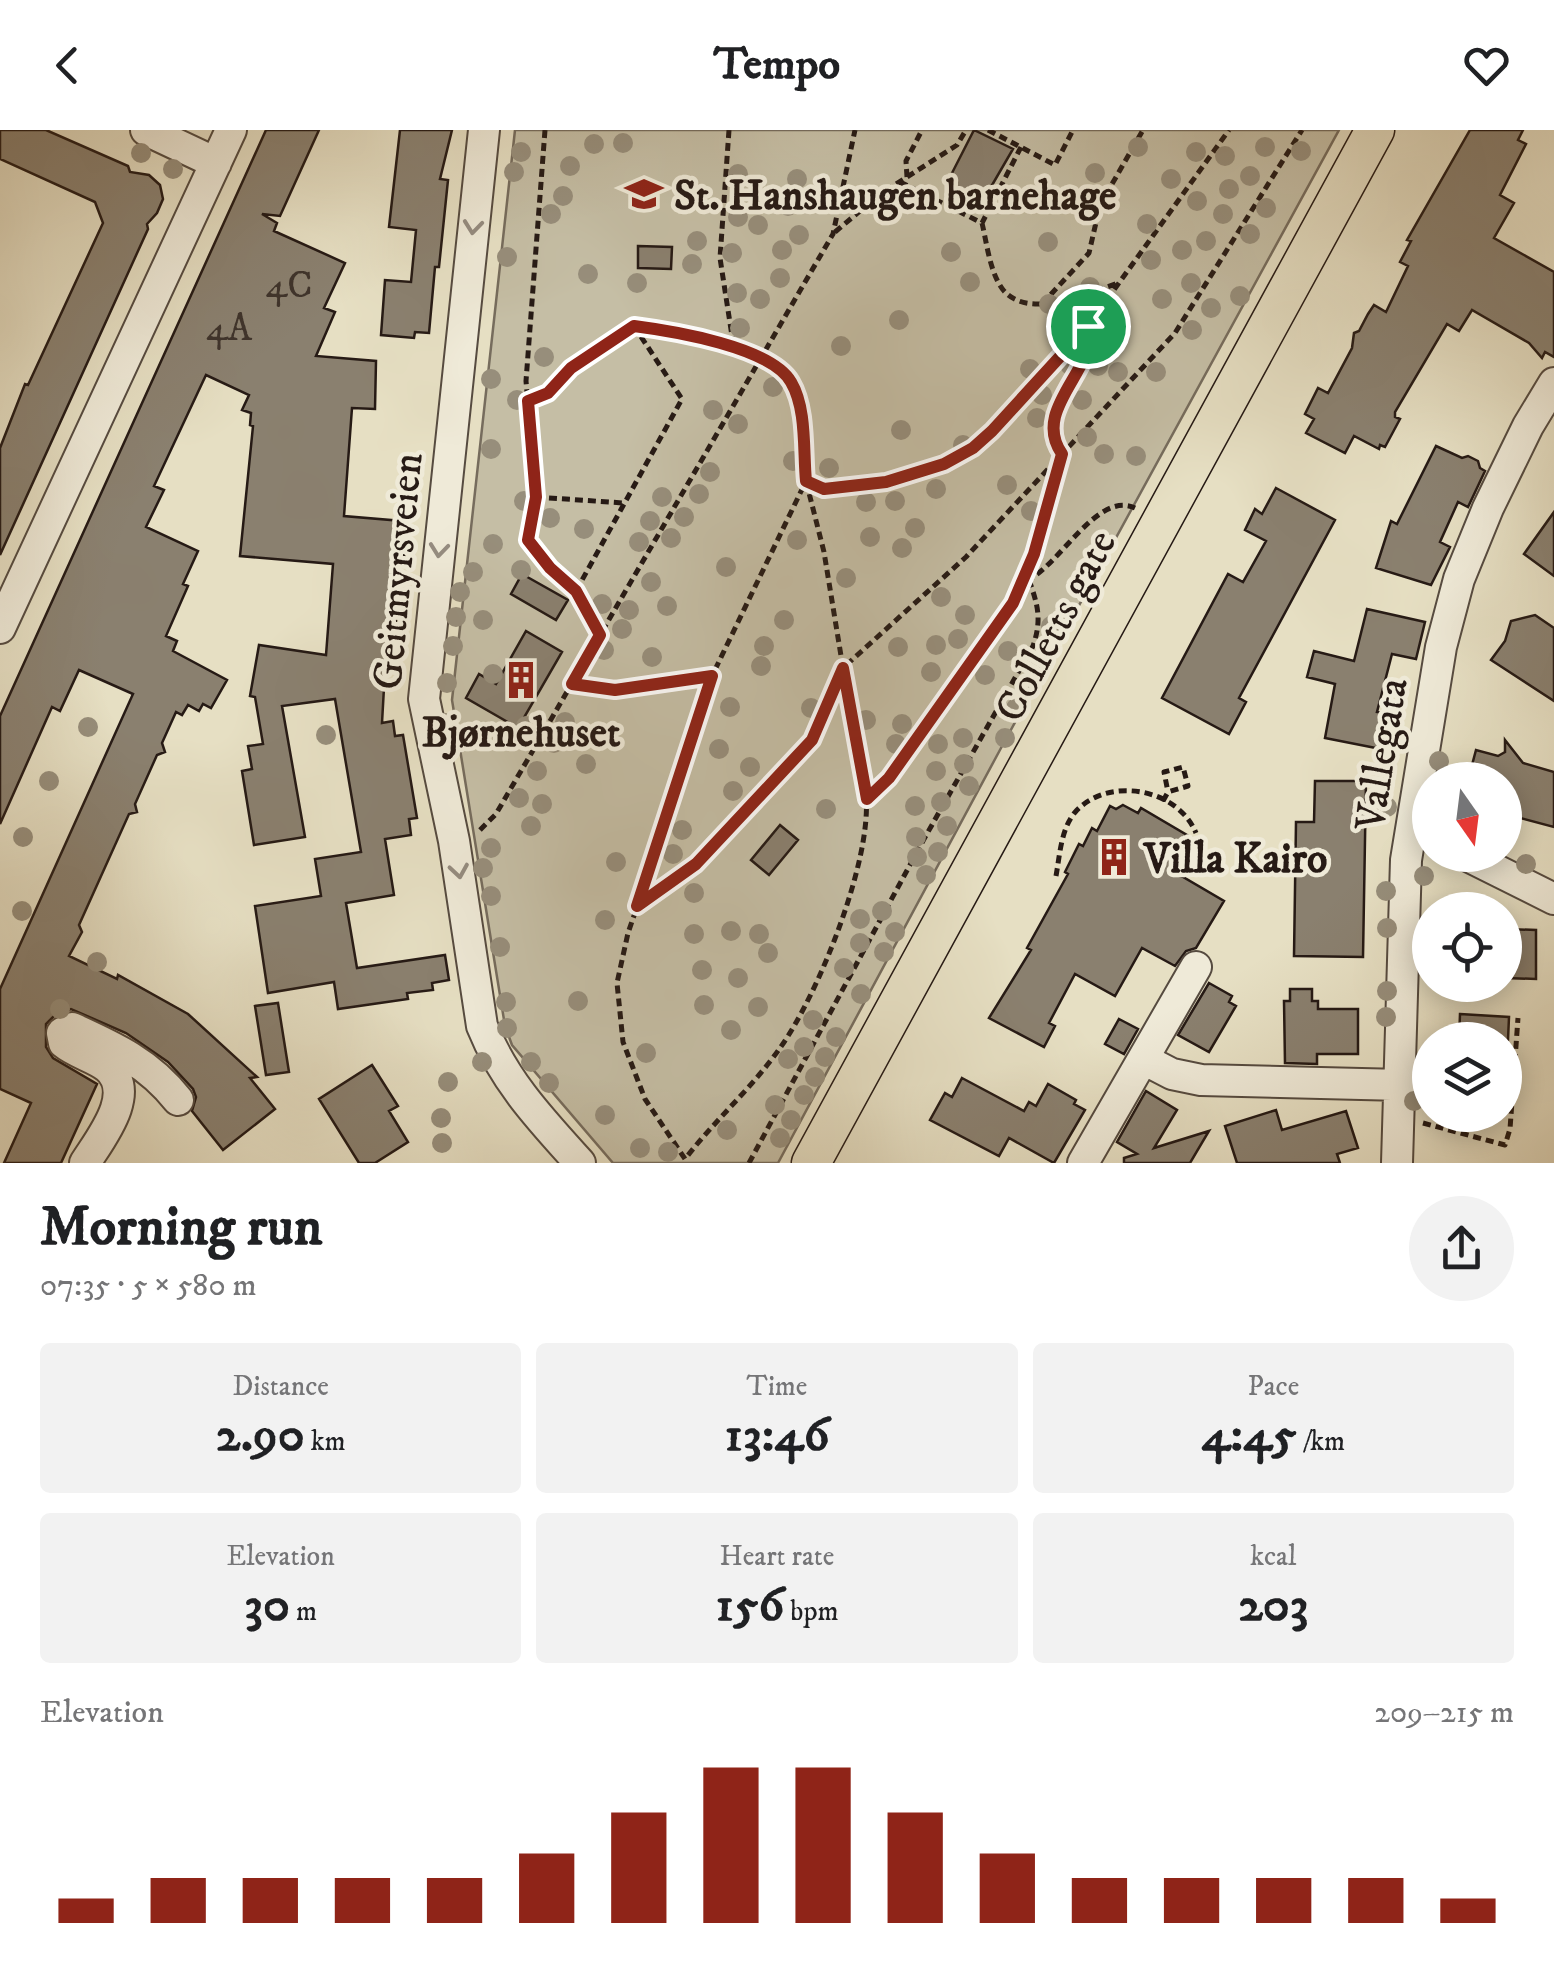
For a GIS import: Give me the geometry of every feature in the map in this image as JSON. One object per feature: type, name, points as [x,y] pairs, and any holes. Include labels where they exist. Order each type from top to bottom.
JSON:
[{"type":"main road","name":"Colletts gate","points":[[811,1163],[1374,130]]},
{"type":"street","points":[[146,130],[216,162]]},
{"type":"street","points":[[0,627],[231,130]]},
{"type":"street","name":"Geitmyrsveien","points":[[484,130],[426,672],[428,722],[454,841],[482,1026],[492,1051],[522,1098],[580,1163]]},
{"type":"street","name":"Vallegata","points":[[1428,762],[1441,647],[1460,580],[1488,508],[1554,382]]},
{"type":"street","name":"Vallegata","points":[[1397,1163],[1417,872]]},
{"type":"street","points":[[1499,872],[1554,900]]},
{"type":"street","points":[[1083,1163],[1196,968]]},
{"type":"street","points":[[85,1163],[115,1112],[116,1080],[108,1068],[64,1043],[62,1033],[66,1029],[72,1028],[133,1058],[178,1100]]},
{"type":"street","points":[[1145,1060],[1172,1074],[1201,1080],[1402,1085]]},
{"type":"path","points":[[545,130],[526,381],[536,497],[528,540],[550,568],[576,591],[600,635]]},
{"type":"path","points":[[729,130],[720,258],[734,349]]},
{"type":"path","points":[[454,841],[475,834],[496,814],[833,234],[855,130]]},
{"type":"path","points":[[908,177],[906,161],[922,130]]},
{"type":"path","points":[[833,234],[900,182],[958,145],[966,130]]},
{"type":"path","points":[[988,130],[1056,165],[1073,130]]},
{"type":"path","points":[[1042,304],[1089,253],[1100,205],[1143,130]]},
{"type":"path","points":[[806,481],[824,489],[886,482],[944,464],[973,448],[1088,326],[1229,130]]},
{"type":"path","points":[[637,906],[696,864],[812,740],[843,668],[966,557],[1175,333],[1302,130]]},
{"type":"path","points":[[1021,148],[982,223],[996,278],[1005,292],[1025,302],[1050,304],[1121,282]]},
{"type":"path","points":[[900,182],[982,223]]},
{"type":"path","points":[[528,401],[548,393],[571,368],[634,326],[680,332],[762,356],[790,380],[800,408],[806,481],[824,552],[867,799],[853,882],[822,972],[800,1017],[761,1072],[711,1125],[686,1161],[646,1099],[623,1042],[617,983],[637,906],[712,676],[806,481]]},
{"type":"path","points":[[576,591],[682,399],[634,326]]},
{"type":"path","points":[[867,799],[889,778],[1001,624],[1026,581],[1062,454],[1053,439],[1055,418],[1091,340],[1088,326]]},
{"type":"path","points":[[536,497],[623,503]]},
{"type":"path","points":[[1026,581],[1109,508],[1123,504],[1138,510]]},
{"type":"path","points":[[749,1163],[1033,646],[1040,624],[1039,608],[1026,581]]},
{"type":"path","points":[[572,684],[615,690],[712,676]]},
{"type":"path","points":[[1163,801],[1168,792],[1164,772],[1183,767],[1188,786],[1168,792]]},
{"type":"path","points":[[1056,876],[1067,826],[1078,809],[1115,790],[1137,790],[1163,801],[1184,814],[1196,833]]},
{"type":"path","points":[[1400,1117],[1504,1144],[1510,1128],[1518,1018]]},
{"type":"shaded area","points":[[515,130],[1339,130],[778,1163],[613,1163],[512,1045],[505,1026],[452,700]]},
{"type":"building","points":[[0,130],[46,130],[128,166],[130,172],[149,175],[160,185],[163,199],[147,224],[0,555],[0,448],[25,384],[28,385],[103,223],[95,202],[0,159]]},
{"type":"building","points":[[266,130],[319,130],[280,216],[262,214],[277,223],[274,231],[345,263],[324,308],[335,312],[316,356],[376,361],[375,409],[352,408],[344,516],[402,521],[406,527],[404,559],[396,558],[390,621],[396,621],[391,671],[385,670],[382,723],[393,721],[395,736],[403,735],[417,818],[409,819],[411,835],[385,839],[394,895],[346,903],[357,968],[445,955],[449,980],[432,983],[433,990],[407,993],[408,999],[338,1009],[334,982],[268,993],[255,906],[321,896],[315,859],[361,852],[335,699],[282,706],[305,837],[254,845],[242,771],[252,769],[248,746],[263,744],[255,697],[250,696],[259,645],[326,655],[333,564],[240,556],[253,426],[251,413],[242,410],[249,395],[206,375],[154,486],[164,490],[146,527],[198,551],[166,636],[177,641],[173,651],[227,680],[211,708],[203,704],[199,711],[188,705],[182,715],[176,712],[162,743],[165,752],[157,755],[135,804],[137,812],[129,814],[69,956],[117,979],[118,975],[188,1014],[257,1077],[250,1078],[275,1109],[223,1150],[192,1111],[196,1097],[193,1089],[168,1062],[126,1033],[71,1009],[46,1024],[46,1047],[53,1058],[97,1084],[61,1163],[4,1163],[31,1103],[0,1089],[0,989],[133,694],[79,670],[60,711],[52,707],[0,824],[0,716]]},
{"type":"building","points":[[400,130],[452,130],[440,179],[448,180],[429,333],[415,332],[414,338],[381,335],[385,280],[411,282],[416,230],[389,227]]},
{"type":"building","points":[[974,130],[1013,149],[984,199],[970,192],[959,196],[952,173]]},
{"type":"building","points":[[1470,130],[1523,130],[1518,140],[1526,144],[1500,195],[1514,203],[1494,238],[1554,272],[1554,357],[1545,352],[1542,358],[1529,343],[1472,310],[1459,331],[1447,324],[1395,412],[1400,419],[1385,447],[1380,445],[1379,449],[1354,436],[1345,453],[1306,433],[1314,419],[1305,414],[1318,388],[1328,393],[1352,348],[1354,333],[1374,305],[1386,312],[1408,266],[1400,262],[1411,241],[1407,240]]},
{"type":"building","points":[[638,246],[672,247],[671,269],[638,268]]},
{"type":"building","points":[[1436,446],[1478,461],[1485,471],[1468,507],[1458,502],[1440,542],[1450,547],[1431,585],[1376,568],[1391,521],[1397,524]]},
{"type":"building","points":[[1276,488],[1335,520],[1239,698],[1246,702],[1229,734],[1162,698],[1228,574],[1243,582],[1266,541],[1245,530],[1255,509],[1262,514]]},
{"type":"building","points":[[1554,512],[1554,576],[1524,554]]},
{"type":"building","points":[[522,574],[568,600],[556,620],[511,594]]},
{"type":"building","points":[[1367,609],[1425,622],[1416,659],[1392,654],[1377,712],[1403,716],[1396,752],[1325,738],[1335,684],[1307,677],[1314,651],[1354,661]]},
{"type":"building","points":[[1535,615],[1554,628],[1554,701],[1491,660],[1505,641],[1511,621]]},
{"type":"building","name":"Bjørnehuset","points":[[526,631],[562,652],[518,728],[466,698],[479,674],[496,684]]},
{"type":"building","points":[[1505,740],[1523,763],[1554,772],[1554,827],[1522,819],[1522,762],[1473,762],[1476,750],[1498,756],[1505,752]]},
{"type":"building","points":[[1315,781],[1366,781],[1363,957],[1294,956],[1296,822],[1314,822]]},
{"type":"building","points":[[1123,805],[1138,813],[1141,808],[1192,838],[1173,871],[1224,901],[1196,948],[1186,951],[1175,966],[1142,948],[1115,996],[1075,974],[1049,1023],[1055,1026],[1044,1047],[989,1018],[1031,950],[1027,948],[1068,874],[1065,872],[1079,844],[1083,846],[1092,828],[1097,831],[1110,806],[1116,809]]},
{"type":"building","points":[[780,825],[798,840],[769,875],[751,860]]},
{"type":"building","points":[[1522,930],[1536,930],[1536,979],[1522,979]]},
{"type":"building","points":[[1209,983],[1232,996],[1229,1002],[1236,1006],[1209,1052],[1178,1035]]},
{"type":"building","points":[[1290,989],[1312,989],[1312,1001],[1318,1001],[1318,1009],[1358,1009],[1358,1054],[1317,1054],[1317,1064],[1285,1063],[1284,1001],[1290,1001]]},
{"type":"building","points":[[278,1003],[289,1072],[266,1075],[255,1006]]},
{"type":"building","points":[[1460,1014],[1509,1017],[1509,1022],[1460,1022]]},
{"type":"building","points":[[1119,1019],[1138,1029],[1124,1054],[1105,1044]]},
{"type":"building","points":[[372,1065],[398,1106],[389,1111],[408,1142],[375,1163],[359,1163],[319,1099]]},
{"type":"building","points":[[962,1078],[1024,1111],[1029,1102],[1036,1106],[1048,1084],[1076,1100],[1074,1104],[1085,1110],[1054,1163],[1009,1138],[999,1156],[930,1120],[945,1093],[952,1097]]},
{"type":"building","points":[[1146,1091],[1177,1110],[1154,1148],[1209,1131],[1190,1163],[1124,1163],[1124,1158],[1137,1154],[1117,1142]]},
{"type":"building","points":[[1276,1110],[1282,1130],[1346,1111],[1358,1148],[1337,1154],[1340,1163],[1237,1163],[1225,1126]]},
{"type":"place","name":"St. Hanshaugen barnehage","points":[[644,194]]},
{"type":"place","name":"Bjørnehuset","points":[[521,680]]},
{"type":"place","name":"Villa Kairo","points":[[1114,857]]},
{"type":"route","points":[[634,326],[680,332],[762,356],[790,380],[800,408],[806,481],[824,489],[886,482],[944,464],[973,448],[1088,326],[1091,340],[1055,418],[1053,439],[1062,454],[1057,478],[1034,554],[1013,603],[889,778],[867,799],[843,668],[812,740],[696,864],[637,906],[712,676],[615,690],[572,684],[600,635],[576,591],[550,568],[528,540],[536,497],[528,401],[548,393],[571,368],[634,326]]}]
